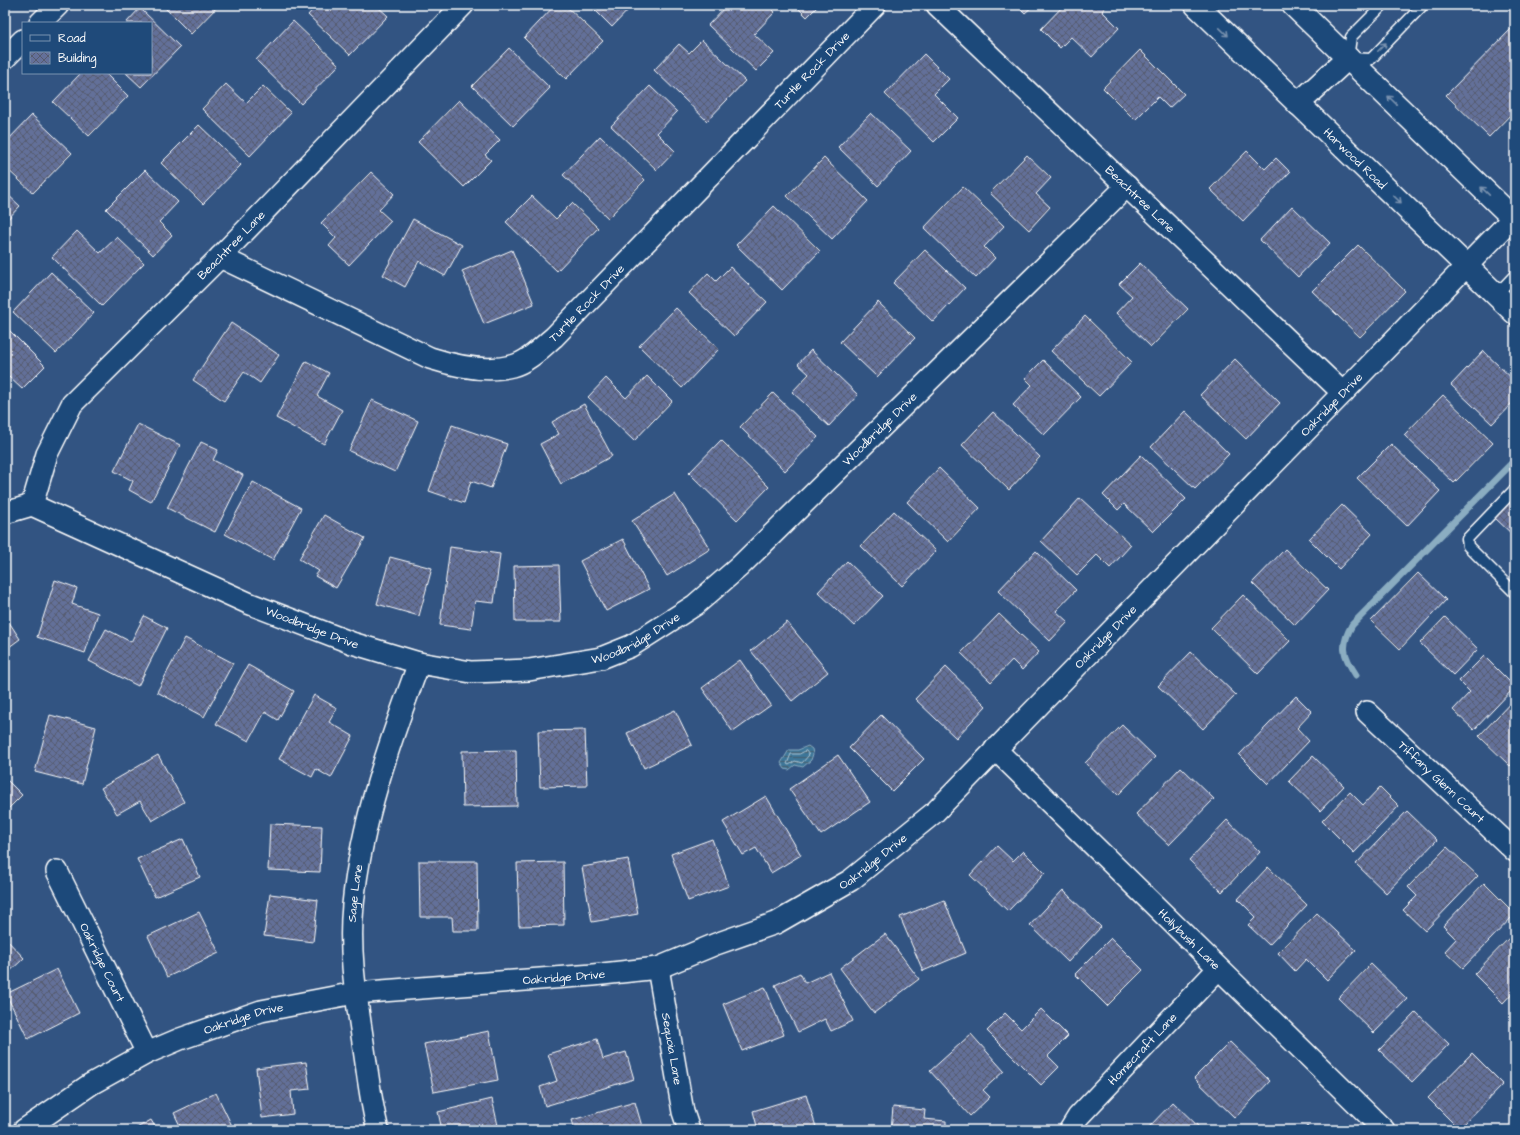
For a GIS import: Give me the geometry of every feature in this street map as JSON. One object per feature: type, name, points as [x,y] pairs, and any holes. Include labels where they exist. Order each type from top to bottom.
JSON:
[{"type":"main road","name":"Harwood Road","points":[[1196,5],[1515,313]]},
{"type":"main road","points":[[1293,5],[1514,217]]},
{"type":"main road","points":[[1298,104],[1348,58]]},
{"type":"street","points":[[41,22],[58,5]]},
{"type":"street","name":"Beachtree Lane","points":[[32,505],[47,454],[72,404],[220,257],[463,5]]},
{"type":"street","name":"Turtle Rock Drive","points":[[220,257],[430,358],[455,366],[494,368],[512,366],[530,356],[554,336],[874,5]]},
{"type":"street","name":"Beachtree Lane","points":[[937,5],[1343,393]]},
{"type":"street","points":[[5,58],[22,41]]},
{"type":"street","name":"Woodbridge Drive","points":[[32,505],[248,604],[352,642],[419,663],[471,672],[529,670],[601,658],[631,646],[695,605],[739,567],[1127,186]]},
{"type":"street","name":"Oakridge Drive","points":[[24,1130],[91,1084],[147,1053],[180,1039],[261,1011],[355,993],[593,975],[658,968],[716,944],[776,922],[851,880],[935,812],[1514,217]]},
{"type":"street","points":[[5,513],[32,505]]},
{"type":"street","name":"Sage Lane","points":[[378,1130],[355,993],[351,954],[353,905],[363,842],[389,744],[419,663]]},
{"type":"street","name":"Tiffany Glenn Court","points":[[1367,712],[1515,851]]},
{"type":"street","name":"Hollybush Lane","points":[[995,749],[1384,1130]]},
{"type":"street","name":"Oakridge Court","points":[[57,871],[147,1053]]},
{"type":"street","name":"Sequoia Lane","points":[[658,968],[683,1112],[688,1130]]},
{"type":"street","name":"Homecraft Lane","points":[[1070,1130],[1078,1117],[1218,969]]},
{"type":"lane","points":[[1383,5],[1351,37],[1348,58],[1371,59],[1423,5]]},
{"type":"lane","points":[[1496,294],[1515,275]]},
{"type":"lane","points":[[1515,490],[1467,539],[1468,546],[1515,592]]},
{"type":"water","points":[[808,746],[812,749],[813,754],[811,760],[803,767],[795,765],[789,770],[785,769],[781,763],[789,750],[798,750]]},
{"type":"building","points":[[162,5],[219,5],[191,34]]},
{"type":"building","points":[[317,5],[376,5],[388,16],[350,55],[308,15]]},
{"type":"building","points":[[555,5],[565,5],[603,41],[566,79],[524,38]]},
{"type":"building","points":[[590,5],[633,5],[612,27]]},
{"type":"building","points":[[727,5],[768,5],[775,12],[754,34],[774,53],[756,71],[708,25]]},
{"type":"building","points":[[795,5],[819,5],[807,17]]},
{"type":"building","points":[[1017,5],[1034,5],[1025,13]]},
{"type":"building","points":[[1064,5],[1107,5],[1102,11],[1119,28],[1092,57],[1071,37],[1060,48],[1041,29]]},
{"type":"building","points":[[140,8],[180,47],[141,87],[127,74],[152,74],[152,22],[127,22]]},
{"type":"building","points":[[293,21],[339,65],[301,104],[256,60]]},
{"type":"building","points":[[1515,25],[1515,110],[1489,137],[1446,95]]},
{"type":"building","points":[[702,40],[745,81],[707,121],[654,70],[679,44],[689,53]]},
{"type":"building","points":[[509,48],[550,88],[513,126],[472,86]]},
{"type":"building","points":[[1140,50],[1184,94],[1169,108],[1158,97],[1135,120],[1103,88]]},
{"type":"building","points":[[924,54],[949,79],[934,94],[958,118],[934,142],[885,94]]},
{"type":"building","points":[[80,74],[106,74],[128,96],[89,136],[53,102]]},
{"type":"building","points":[[226,84],[246,103],[263,86],[291,113],[250,156],[202,109]]},
{"type":"building","points":[[650,86],[677,112],[657,133],[675,151],[657,170],[611,126]]},
{"type":"building","points":[[459,100],[500,140],[485,155],[491,160],[464,187],[418,142]]},
{"type":"building","points":[[871,113],[911,151],[878,186],[838,147]]},
{"type":"building","points":[[32,115],[72,153],[33,193],[5,167],[5,143]]},
{"type":"building","points":[[199,125],[241,165],[203,204],[161,163]]},
{"type":"building","points":[[600,136],[645,180],[608,218],[563,175]]},
{"type":"building","points":[[1247,151],[1265,169],[1276,158],[1290,172],[1243,221],[1210,189]]},
{"type":"building","points":[[1027,155],[1051,178],[1036,194],[1050,207],[1029,230],[990,193]]},
{"type":"building","points":[[824,158],[868,201],[832,239],[787,196]]},
{"type":"building","points":[[145,170],[178,202],[159,222],[172,235],[153,255],[106,209]]},
{"type":"building","points":[[371,172],[394,194],[379,210],[391,221],[349,265],[329,246],[336,238],[321,223]]},
{"type":"building","points":[[963,187],[1004,226],[984,247],[995,258],[976,278],[924,228]]},
{"type":"building","points":[[5,192],[20,206],[5,222]]},
{"type":"building","points":[[532,196],[556,219],[572,203],[598,228],[557,271],[506,222]]},
{"type":"building","points":[[774,206],[820,251],[782,290],[736,245]]},
{"type":"building","points":[[1292,206],[1330,243],[1298,277],[1260,240]]},
{"type":"building","points":[[413,219],[462,245],[445,276],[419,261],[405,287],[383,275]]},
{"type":"building","points":[[77,231],[100,253],[117,237],[144,263],[102,306],[52,257]]},
{"type":"building","points":[[1358,245],[1405,291],[1360,337],[1312,291]]},
{"type":"building","points":[[512,250],[534,304],[484,324],[462,271]]},
{"type":"building","points":[[925,250],[965,288],[933,322],[893,283]]},
{"type":"building","points":[[1140,263],[1188,309],[1151,347],[1116,313],[1132,296],[1119,284]]},
{"type":"building","points":[[730,267],[767,302],[734,336],[689,293],[708,273],[716,281]]},
{"type":"building","points":[[51,272],[94,313],[56,353],[13,312]]},
{"type":"building","points":[[878,302],[915,338],[877,377],[840,342]]},
{"type":"building","points":[[676,308],[719,349],[682,388],[639,346]]},
{"type":"building","points":[[1085,316],[1132,362],[1099,396],[1051,351]]},
{"type":"building","points":[[231,323],[279,355],[260,383],[244,372],[224,401],[193,380]]},
{"type":"building","points":[[5,326],[45,366],[22,389],[9,377],[5,382]]},
{"type":"building","points":[[811,350],[858,395],[829,426],[792,392],[809,374],[798,364]]},
{"type":"building","points":[[1483,351],[1515,381],[1515,400],[1492,424],[1451,385]]},
{"type":"building","points":[[1235,359],[1280,403],[1246,439],[1200,395]]},
{"type":"building","points":[[1043,360],[1081,397],[1044,435],[1013,405],[1032,385],[1025,378]]},
{"type":"building","points":[[306,361],[329,373],[317,396],[342,410],[324,444],[276,418]]},
{"type":"building","points":[[647,376],[672,401],[634,441],[588,397],[606,378],[626,398]]},
{"type":"building","points":[[773,393],[818,437],[785,471],[740,427]]},
{"type":"building","points":[[1443,395],[1493,443],[1454,483],[1404,435]]},
{"type":"building","points":[[372,400],[418,421],[395,472],[349,451]]},
{"type":"building","points":[[584,404],[612,456],[561,484],[540,444],[559,434],[552,422]]},
{"type":"building","points":[[1185,411],[1229,454],[1195,489],[1151,447]]},
{"type":"building","points":[[993,412],[1040,457],[1009,490],[962,445]]},
{"type":"building","points":[[138,424],[180,445],[151,502],[129,490],[133,481],[114,471]]},
{"type":"building","points":[[452,425],[507,444],[491,488],[471,481],[464,503],[429,491]]},
{"type":"building","points":[[721,440],[769,487],[737,520],[689,473]]},
{"type":"building","points":[[201,442],[218,450],[213,460],[243,475],[215,532],[167,508]]},
{"type":"building","points":[[1391,444],[1440,491],[1407,526],[1357,478]]},
{"type":"building","points":[[1141,455],[1186,499],[1153,532],[1124,504],[1118,510],[1103,495]]},
{"type":"building","points":[[939,468],[980,508],[948,542],[907,502]]},
{"type":"building","points":[[253,482],[301,508],[273,560],[225,534]]},
{"type":"building","points":[[675,494],[710,549],[667,576],[632,521]]},
{"type":"building","points":[[1515,495],[1515,537],[1494,517]]},
{"type":"building","points":[[1080,498],[1131,545],[1110,568],[1097,555],[1077,575],[1041,541]]},
{"type":"building","points":[[1342,505],[1372,534],[1339,569],[1309,539]]},
{"type":"building","points":[[894,511],[936,551],[902,586],[861,546]]},
{"type":"building","points":[[324,515],[365,538],[336,588],[315,576],[319,571],[299,559]]},
{"type":"building","points":[[623,539],[649,589],[606,611],[580,561]]},
{"type":"building","points":[[450,547],[500,554],[494,603],[475,601],[471,629],[440,625]]},
{"type":"building","points":[[1285,549],[1328,590],[1295,625],[1252,583]]},
{"type":"building","points":[[1036,551],[1076,590],[1056,611],[1068,622],[1050,641],[998,591]]},
{"type":"building","points":[[390,557],[432,568],[419,616],[377,604]]},
{"type":"building","points":[[847,561],[883,596],[854,626],[818,592]]},
{"type":"building","points":[[559,565],[561,622],[515,622],[514,566]]},
{"type":"building","points":[[1418,573],[1446,600],[1400,649],[1371,621]]},
{"type":"building","points":[[55,580],[77,588],[72,604],[98,613],[85,653],[37,637]]},
{"type":"building","points":[[1243,595],[1290,641],[1258,674],[1211,628]]},
{"type":"building","points":[[999,614],[1039,652],[1022,670],[1012,660],[991,682],[961,653]]},
{"type":"building","points":[[5,616],[20,639],[5,650]]},
{"type":"building","points":[[144,616],[167,628],[138,686],[89,661],[106,629],[131,642]]},
{"type":"building","points":[[1445,617],[1478,649],[1453,675],[1420,643]]},
{"type":"building","points":[[787,622],[828,672],[792,701],[751,651]]},
{"type":"building","points":[[185,638],[233,663],[204,717],[157,692]]},
{"type":"building","points":[[1191,652],[1236,695],[1203,729],[1158,686]]},
{"type":"building","points":[[1484,656],[1515,687],[1474,730],[1453,710],[1470,692],[1459,681]]},
{"type":"building","points":[[740,660],[771,705],[733,732],[702,688]]},
{"type":"building","points":[[248,665],[294,691],[278,720],[265,712],[249,741],[216,724]]},
{"type":"building","points":[[946,667],[986,706],[956,738],[915,699]]},
{"type":"building","points":[[314,695],[337,708],[329,722],[353,736],[331,778],[316,769],[312,777],[279,759]]},
{"type":"building","points":[[1296,696],[1312,712],[1297,728],[1309,741],[1268,784],[1239,755]]},
{"type":"building","points":[[1515,698],[1515,761],[1510,766],[1479,736]]},
{"type":"building","points":[[675,710],[692,745],[644,768],[627,733]]},
{"type":"building","points":[[50,715],[96,727],[82,784],[35,772]]},
{"type":"building","points":[[881,715],[924,759],[892,791],[849,748]]},
{"type":"building","points":[[1122,725],[1155,757],[1118,795],[1085,763]]},
{"type":"building","points":[[585,730],[587,786],[540,787],[538,731]]},
{"type":"building","points":[[516,750],[517,806],[463,807],[462,751]]},
{"type":"building","points":[[158,755],[184,802],[152,821],[140,801],[117,814],[101,788]]},
{"type":"building","points":[[838,755],[870,802],[821,835],[789,789]]},
{"type":"building","points":[[1313,756],[1344,786],[1320,811],[1289,781]]},
{"type":"building","points":[[1181,767],[1214,799],[1169,845],[1136,814]]},
{"type":"building","points":[[5,778],[22,795],[5,812]]},
{"type":"building","points":[[1380,787],[1399,806],[1354,853],[1322,821],[1350,792],[1363,805]]},
{"type":"building","points":[[766,796],[801,855],[771,873],[756,848],[743,855],[723,822]]},
{"type":"building","points":[[1407,811],[1437,840],[1386,893],[1356,864]]},
{"type":"building","points":[[1227,820],[1260,852],[1222,892],[1189,860]]},
{"type":"building","points":[[270,824],[322,826],[320,872],[268,870]]},
{"type":"building","points":[[183,839],[200,877],[155,897],[137,859]]},
{"type":"building","points":[[712,839],[729,886],[688,901],[671,854]]},
{"type":"building","points":[[997,846],[1013,861],[1023,851],[1045,873],[1008,911],[970,875]]},
{"type":"building","points":[[1447,847],[1478,876],[1425,931],[1403,910],[1417,896],[1408,887]]},
{"type":"building","points":[[628,859],[638,914],[592,922],[582,867]]},
{"type":"building","points":[[419,861],[477,861],[478,931],[453,931],[452,917],[420,917]]},
{"type":"building","points":[[563,862],[564,925],[519,926],[517,863]]},
{"type":"building","points":[[1268,867],[1307,905],[1269,945],[1248,925],[1256,917],[1238,899]]},
{"type":"building","points":[[1484,883],[1515,914],[1463,968],[1445,951],[1456,939],[1443,926]]},
{"type":"building","points":[[1063,890],[1101,927],[1068,962],[1030,925]]},
{"type":"building","points":[[270,894],[318,900],[313,942],[264,936]]},
{"type":"building","points":[[944,900],[966,953],[923,971],[900,917]]},
{"type":"building","points":[[199,912],[219,953],[167,977],[148,936]]},
{"type":"building","points":[[1317,913],[1356,950],[1327,980],[1306,959],[1295,971],[1278,953]]},
{"type":"building","points":[[1515,932],[1515,990],[1503,1003],[1474,974]]},
{"type":"building","points":[[885,934],[919,979],[874,1013],[840,968]]},
{"type":"building","points":[[5,938],[24,958],[5,976]]},
{"type":"building","points":[[1111,938],[1143,970],[1107,1006],[1075,974]]},
{"type":"building","points":[[1371,964],[1407,999],[1374,1033],[1338,998]]},
{"type":"building","points":[[57,969],[79,1013],[28,1039],[6,994]]},
{"type":"building","points":[[829,972],[853,1021],[831,1031],[825,1019],[798,1032],[775,985],[800,973],[805,983]]},
{"type":"building","points":[[765,987],[784,1035],[742,1051],[723,1004]]},
{"type":"building","points":[[1041,1009],[1068,1036],[1048,1056],[1059,1067],[1041,1085],[987,1031],[1005,1013],[1021,1029]]},
{"type":"building","points":[[1416,1012],[1449,1044],[1412,1082],[1379,1050]]},
{"type":"building","points":[[489,1031],[498,1080],[434,1092],[424,1044]]},
{"type":"building","points":[[971,1034],[1004,1071],[983,1090],[990,1097],[970,1116],[930,1071]]},
{"type":"building","points":[[597,1039],[603,1059],[626,1052],[634,1079],[545,1106],[540,1087],[557,1081],[548,1054]]},
{"type":"building","points":[[1230,1042],[1270,1081],[1235,1118],[1194,1078]]},
{"type":"building","points":[[1472,1053],[1503,1084],[1459,1129],[1428,1098]]},
{"type":"building","points":[[306,1062],[310,1089],[291,1091],[293,1114],[262,1118],[256,1068]]},
{"type":"building","points":[[216,1093],[234,1130],[182,1130],[174,1113]]},
{"type":"building","points":[[806,1095],[817,1130],[758,1130],[753,1111]]},
{"type":"building","points":[[492,1099],[499,1130],[442,1130],[438,1112]]},
{"type":"building","points":[[635,1102],[643,1130],[575,1130],[572,1120]]},
{"type":"building","points":[[1173,1102],[1202,1130],[1146,1130]]},
{"type":"building","points":[[893,1107],[925,1110],[924,1119],[946,1121],[946,1130],[891,1130]]},
{"type":"building","points":[[151,1120],[157,1130],[133,1130]]},
{"type":"building","points":[[1515,1123],[1515,1130],[1508,1130]]},
{"type":"building","points":[[1307,1126],[1311,1130],[1303,1130]]},
{"type":"waterway","points":[[1356,675],[1348,662],[1345,650],[1346,639],[1352,625],[1515,460]]}]
